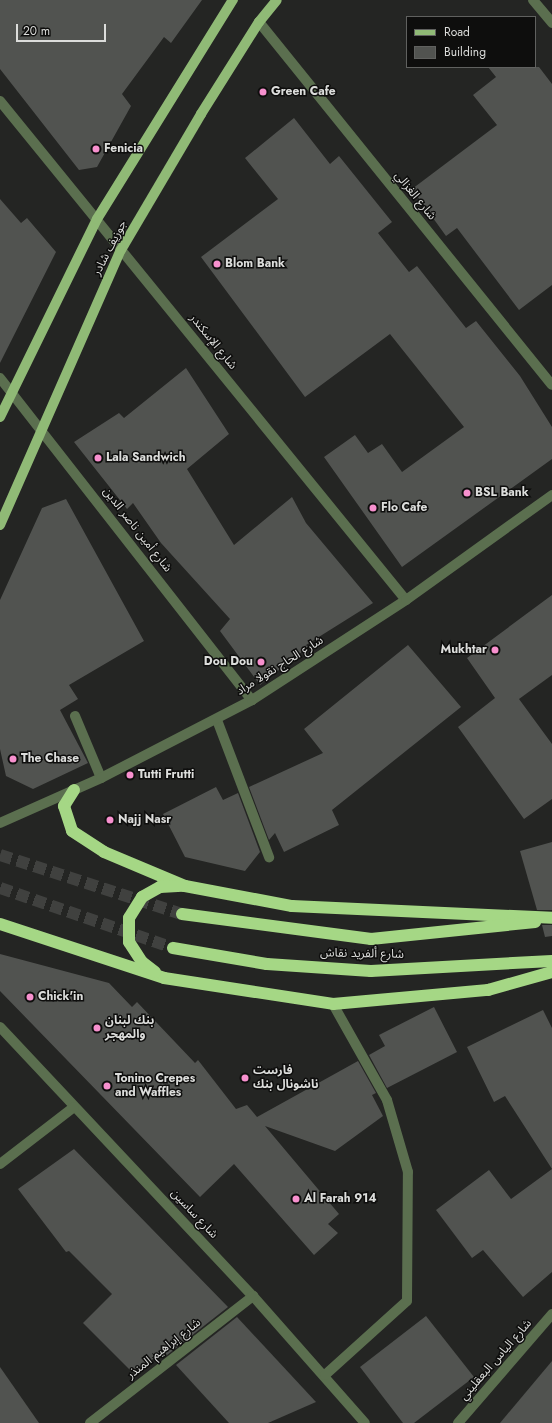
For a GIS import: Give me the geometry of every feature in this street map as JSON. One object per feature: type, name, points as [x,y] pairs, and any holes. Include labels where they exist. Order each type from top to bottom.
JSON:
[{"type":"highway","points":[[74,790],[64,806],[72,831],[104,852],[185,886],[292,906],[552,919]]},
{"type":"highway","points":[[164,978],[142,962],[129,942],[129,918],[142,897],[160,887],[185,886]]},
{"type":"highway","name":"شارع ألفريد نقاش","points":[[182,914],[371,939],[552,919]]},
{"type":"highway","points":[[0,924],[164,978],[333,1004],[488,990],[552,972]]},
{"type":"highway","name":"شارع ألفريد نقاش","points":[[173,948],[268,964],[371,971],[552,961]]},
{"type":"main road","name":"جوزيف شادر","points":[[0,417],[97,219],[233,0]]},
{"type":"main road","name":"جوزيف شادر","points":[[0,526],[44,431],[121,250],[259,22],[277,0]]},
{"type":"street","points":[[532,0],[552,23]]},
{"type":"street","name":"شارع الغزالي","points":[[259,22],[552,385]]},
{"type":"street","name":"شارع الإسكندر","points":[[0,100],[406,600]]},
{"type":"street","name":"شارع أمين ناصر الدين","points":[[0,378],[44,431],[252,700]]},
{"type":"street","name":"شارع الحاج نقولا مراد","points":[[0,823],[101,778],[217,720],[252,700],[406,600],[552,495]]},
{"type":"street","points":[[75,716],[101,778]]},
{"type":"street","points":[[217,720],[269,857]]},
{"type":"street","points":[[325,1375],[407,1301],[408,1172],[387,1100],[333,1004]]},
{"type":"street","name":"شارع ساسين","points":[[0,1027],[253,1296],[325,1375],[365,1423]]},
{"type":"street","points":[[0,1164],[74,1107]]},
{"type":"street","name":"شارع إبراهيم المنذر","points":[[90,1423],[253,1296]]},
{"type":"street","name":"شارع الياس البعقليني","points":[[458,1423],[552,1314]]},
{"type":"building","points":[[0,0],[202,0],[171,43],[164,37],[122,94],[131,106],[97,167],[79,170],[0,69]]},
{"type":"building","points":[[539,67],[552,84],[552,285],[519,310],[457,228],[446,236],[412,189],[497,125],[473,95],[496,77],[489,68]]},
{"type":"building","points":[[294,118],[330,164],[339,156],[392,222],[378,233],[409,272],[417,266],[466,328],[476,321],[520,376],[552,427],[552,459],[402,567],[324,457],[355,435],[368,453],[382,444],[402,472],[464,427],[390,334],[305,397],[201,257],[278,199],[245,158]]},
{"type":"building","points":[[0,199],[21,223],[27,218],[56,252],[0,363]]},
{"type":"building","points":[[186,368],[229,434],[187,469],[234,545],[292,497],[306,523],[373,603],[306,645],[308,647],[260,685],[220,631],[230,619],[161,543],[133,503],[127,509],[74,442],[119,413],[124,418]]},
{"type":"building","points":[[66,499],[144,641],[69,685],[78,699],[60,710],[88,763],[33,789],[6,776],[0,749],[0,600],[42,508]]},
{"type":"building","points":[[552,595],[552,675],[519,699],[552,744],[552,799],[524,819],[458,727],[495,698],[467,658]]},
{"type":"building","points":[[408,645],[461,707],[332,810],[339,825],[284,852],[275,833],[269,840],[249,787],[323,753],[304,729]]},
{"type":"building","points":[[216,787],[223,800],[238,793],[260,852],[245,871],[185,857],[163,814]]},
{"type":"building","points":[[552,842],[552,910],[537,910],[520,851]]},
{"type":"building","points":[[542,925],[552,925],[552,936],[545,937]]},
{"type":"building","points":[[0,954],[109,983],[132,1007],[137,1002],[195,1063],[198,1060],[236,1109],[247,1105],[257,1117],[358,1061],[376,1093],[372,1095],[383,1116],[335,1151],[265,1126],[339,1214],[328,1224],[338,1233],[314,1255],[234,1164],[200,1197],[0,991]]},
{"type":"building","points":[[434,1007],[457,1052],[387,1088],[369,1055],[385,1046],[379,1035]]},
{"type":"building","points":[[543,1010],[552,1028],[552,1169],[505,1096],[494,1102],[467,1047]]},
{"type":"building","points":[[74,1149],[228,1307],[167,1355],[162,1350],[136,1376],[83,1323],[112,1294],[69,1251],[66,1252],[18,1189]]},
{"type":"building","points":[[552,1169],[552,1272],[523,1297],[483,1250],[472,1258],[436,1210],[489,1170],[511,1199]]},
{"type":"building","points":[[426,1316],[474,1377],[414,1423],[403,1423],[360,1367]]},
{"type":"building","points":[[237,1317],[316,1402],[268,1423],[229,1423],[176,1365]]},
{"type":"building","points":[[552,1361],[552,1423],[500,1423]]},
{"type":"building","points":[[0,1367],[39,1423],[0,1423]]},
{"type":"tunnel","points":[[0,855],[182,914]]},
{"type":"tunnel","points":[[0,888],[173,948]]},
{"type":"place","name":"Green Cafe","points":[[263,92]]},
{"type":"place","name":"Fenicia","points":[[96,149]]},
{"type":"place","name":"Blom Bank","points":[[217,264]]},
{"type":"place","name":"Lala Sandwich","points":[[98,458]]},
{"type":"place","name":"BSL Bank","points":[[467,493]]},
{"type":"place","name":"Flo Cafe","points":[[373,508]]},
{"type":"place","name":"Mukhtar","points":[[495,650]]},
{"type":"place","name":"Dou Dou","points":[[261,662]]},
{"type":"place","name":"The Chase","points":[[13,759]]},
{"type":"place","name":"Tutti Frutti","points":[[130,775]]},
{"type":"place","name":"Najj Nasr","points":[[110,820]]},
{"type":"place","name":"Chick'in","points":[[30,997]]},
{"type":"place","name":"بنك لبنان والمهجر","points":[[97,1028]]},
{"type":"place","name":"فارست ناشونال بنك","points":[[245,1078]]},
{"type":"place","name":"Tonino Crepes and Waffles","points":[[107,1086]]},
{"type":"place","name":"Al Farah 914","points":[[296,1199]]}]
